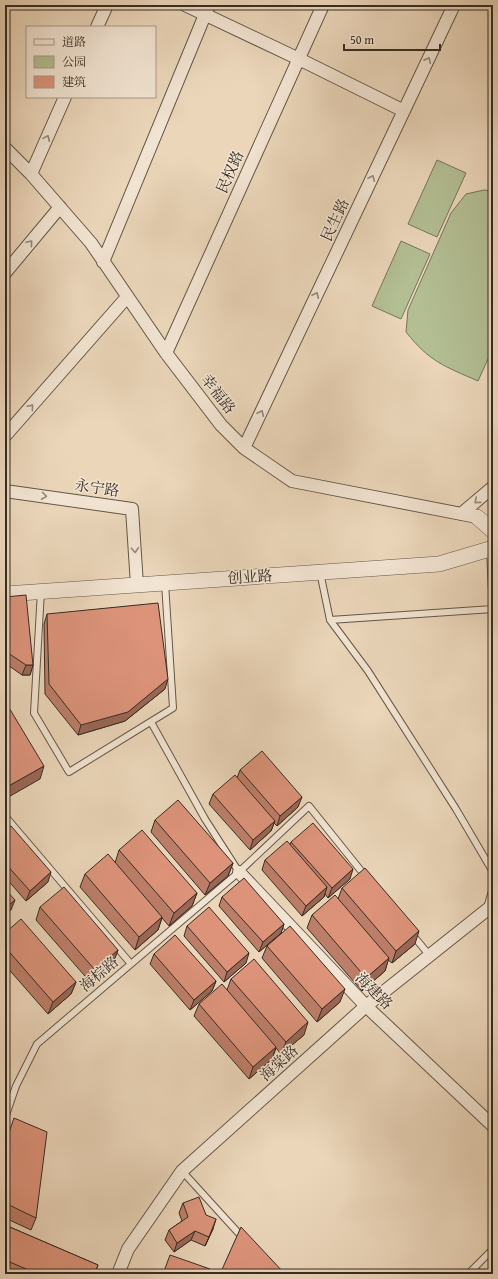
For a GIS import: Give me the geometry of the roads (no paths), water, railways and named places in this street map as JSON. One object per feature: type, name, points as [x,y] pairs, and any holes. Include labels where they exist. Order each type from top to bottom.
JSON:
[{"type":"street","points":[[97,26],[107,5]]},
{"type":"street","points":[[186,5],[207,10],[404,111]]},
{"type":"street","name":"民权路","points":[[166,353],[323,5]]},
{"type":"street","name":"民生路","points":[[244,448],[454,5]]},
{"type":"street","points":[[103,262],[207,10]]},
{"type":"street","points":[[31,174],[66,98]]},
{"type":"street","name":"幸福路","points":[[5,148],[31,174],[91,243],[166,353],[221,424],[244,448],[292,481],[477,517]]},
{"type":"street","points":[[5,273],[60,208]]},
{"type":"street","points":[[5,436],[127,297]]},
{"type":"street","points":[[461,514],[493,487]]},
{"type":"street","name":"永宁路","points":[[5,491],[132,509],[137,585]]},
{"type":"street","points":[[477,517],[493,531]]},
{"type":"street","name":"创业路","points":[[5,594],[439,564],[492,548]]},
{"type":"street","name":"海建路","points":[[239,872],[366,1006],[493,1126]]},
{"type":"street","name":"海棠路","points":[[118,1274],[128,1249],[182,1171],[366,1006],[490,908]]},
{"type":"lane","points":[[492,548],[493,614]]},
{"type":"lane","points":[[320,572],[330,620],[368,670],[456,809],[493,872]]},
{"type":"lane","points":[[42,592],[34,713],[69,772],[173,708],[165,583]]},
{"type":"lane","points":[[330,620],[493,609]]},
{"type":"lane","points":[[151,722],[205,819],[239,872]]},
{"type":"lane","name":"海棕路","points":[[5,1118],[16,1086],[37,1044],[239,872],[309,806],[372,884]]},
{"type":"lane","points":[[5,816],[131,964]]},
{"type":"lane","points":[[490,908],[493,887]]},
{"type":"lane","points":[[406,926],[430,956]]},
{"type":"lane","points":[[182,1171],[250,1245]]},
{"type":"lane","points":[[468,1274],[493,1249]]}]
